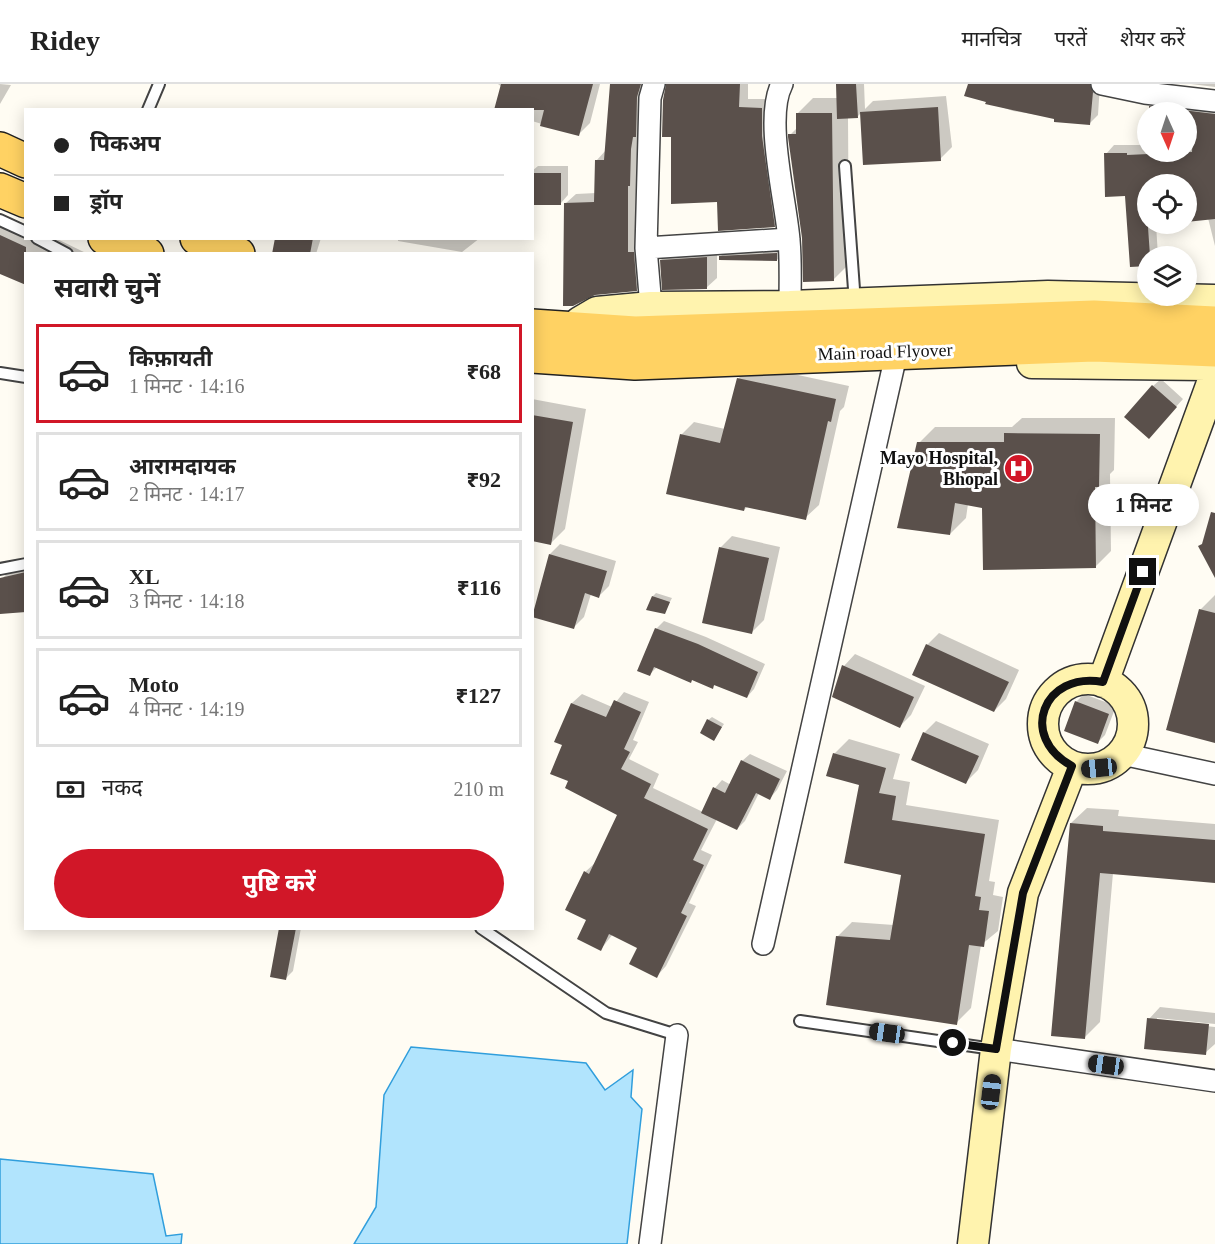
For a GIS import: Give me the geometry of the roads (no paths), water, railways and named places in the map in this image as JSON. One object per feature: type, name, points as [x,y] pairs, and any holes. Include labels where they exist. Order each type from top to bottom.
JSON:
[{"type":"main road","points":[[0,149],[24,160]]},
{"type":"main road","points":[[0,190],[24,200]]},
{"type":"main road","points":[[110,240],[142,252]]},
{"type":"main road","points":[[202,240],[233,252]]},
{"type":"main road","name":"Main road Flyover","points":[[543,357],[640,334],[1094,317],[1215,323]]},
{"type":"main road","name":"Main road Flyover","points":[[534,326],[640,334],[1215,350]]},
{"type":"street","points":[[654,84],[650,98],[646,248],[640,334],[790,306],[1048,296],[1215,300]]},
{"type":"street","points":[[782,84],[777,99],[777,167],[789,239],[790,306]]},
{"type":"street","points":[[1102,84],[1145,93],[1215,101]]},
{"type":"street","points":[[646,248],[789,239]]},
{"type":"street","points":[[543,357],[586,370],[641,375],[894,364],[1067,362],[1215,366]]},
{"type":"street","points":[[763,944],[894,364]]},
{"type":"street","points":[[1103,682],[1215,375]]},
{"type":"street","points":[[1088,679],[1103,682],[1116,689],[1126,699],[1132,713],[1133,727],[1130,741],[1122,754],[1112,763],[1099,768],[1072,766],[1058,759],[1048,747],[1043,732],[1043,716],[1048,702],[1058,690],[1072,682],[1088,679]]},
{"type":"street","points":[[1122,754],[1215,774]]},
{"type":"street","points":[[973,1244],[996,1049],[1023,893],[1072,766]]},
{"type":"street","points":[[650,1244],[677,1035]]},
{"type":"street","points":[[996,1049],[1215,1081]]},
{"type":"lane","points":[[149,108],[159,84]]},
{"type":"lane","points":[[156,96],[159,108]]},
{"type":"lane","points":[[845,166],[855,303]]},
{"type":"lane","points":[[0,220],[24,231]]},
{"type":"lane","points":[[41,240],[63,252]]},
{"type":"lane","points":[[0,373],[24,377]]},
{"type":"lane","points":[[0,569],[24,564]]},
{"type":"lane","points":[[484,930],[606,1013],[677,1035]]},
{"type":"lane","points":[[800,1020],[996,1049]]},
{"type":"water","points":[[411,1047],[586,1063],[605,1090],[633,1070],[631,1097],[642,1109],[627,1244],[354,1244],[376,1207],[384,1095]]},
{"type":"water","points":[[0,1159],[153,1174],[166,1236],[182,1234],[181,1244],[0,1244]]},
{"type":"place","name":"Mayo Hospital, Bhopal","points":[[1019,468]]}]
